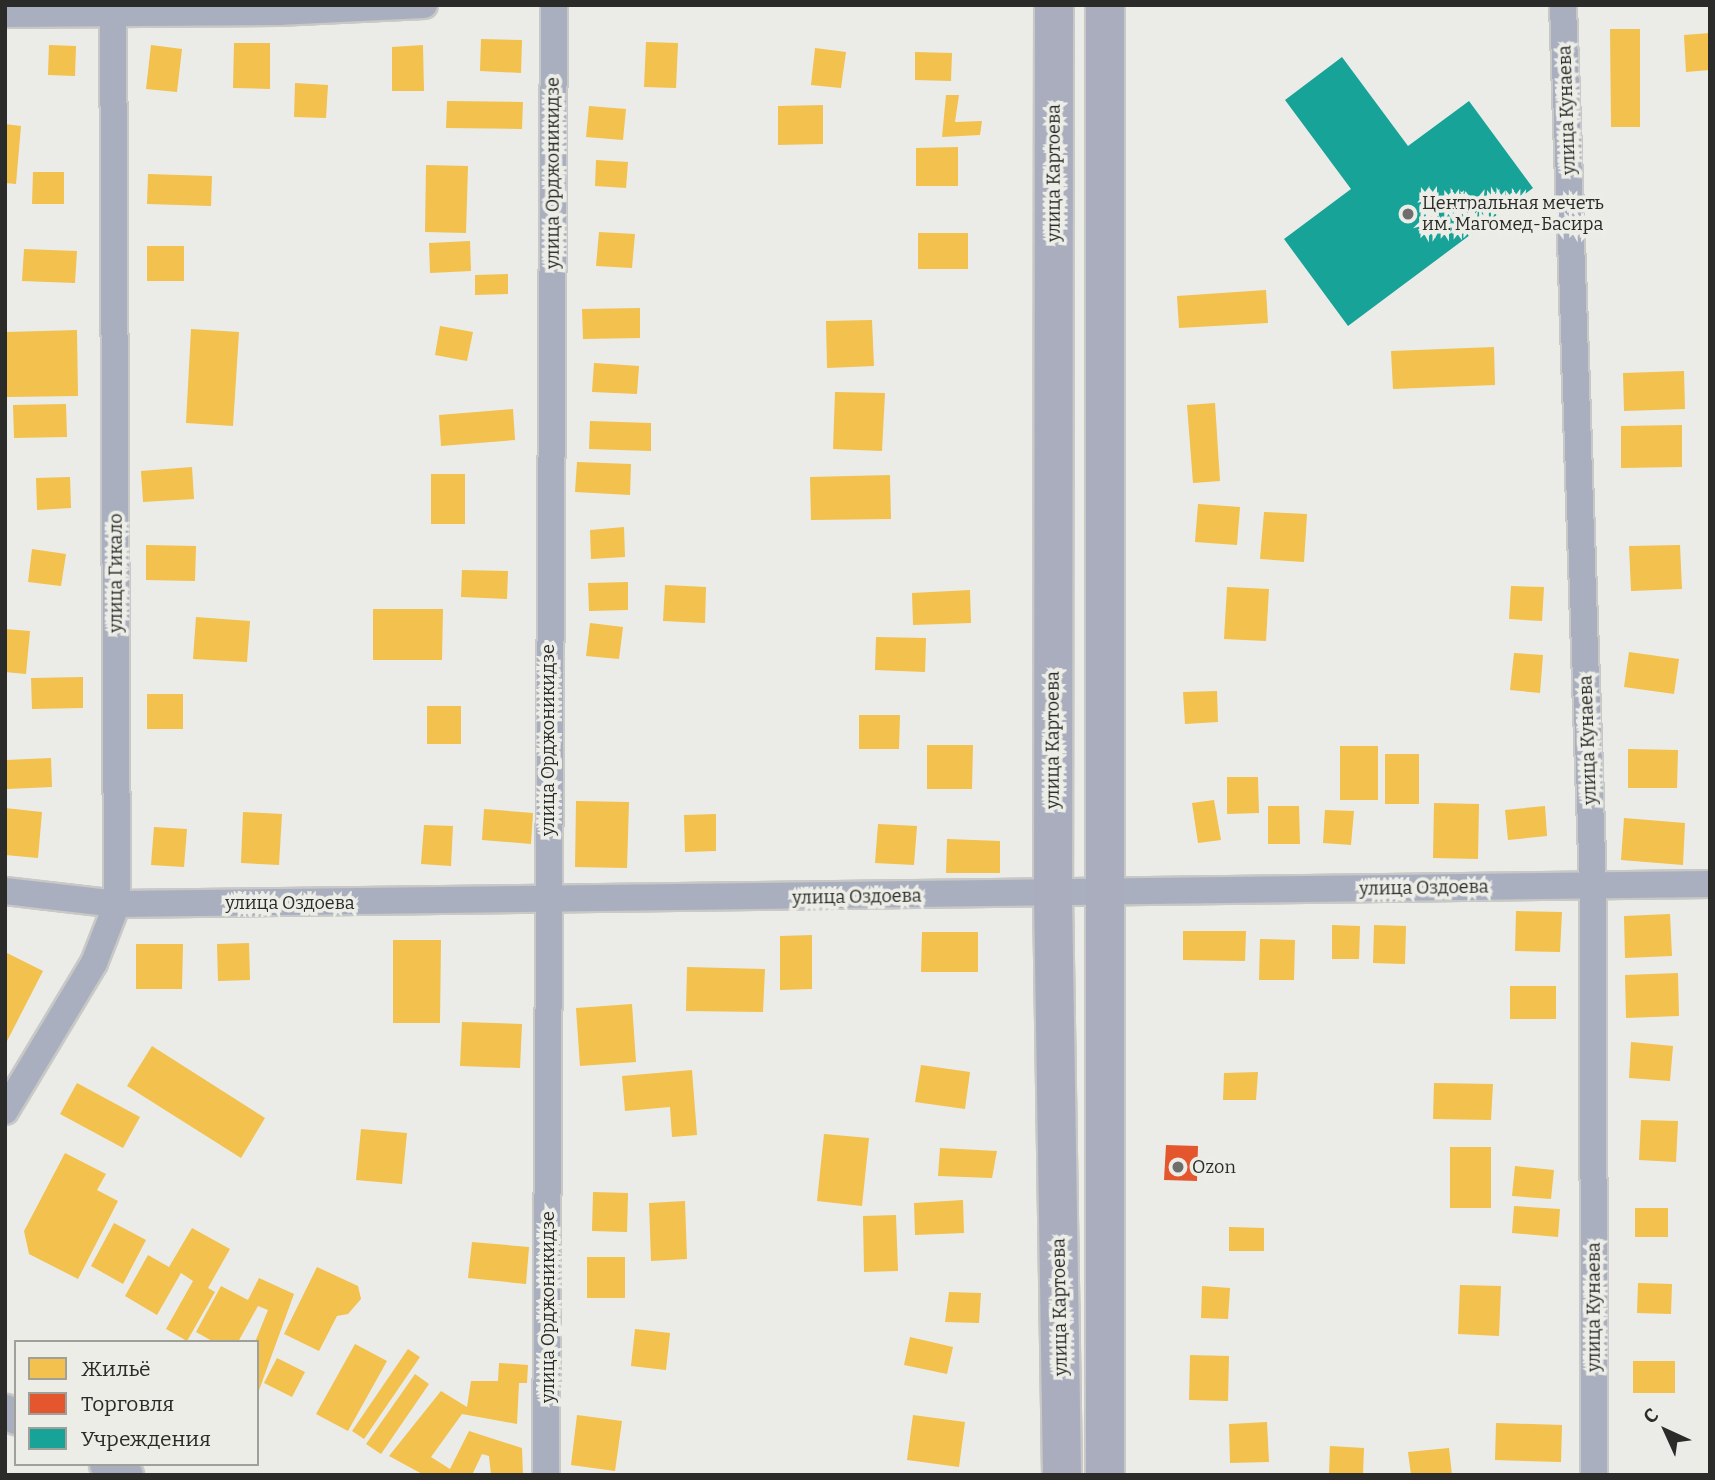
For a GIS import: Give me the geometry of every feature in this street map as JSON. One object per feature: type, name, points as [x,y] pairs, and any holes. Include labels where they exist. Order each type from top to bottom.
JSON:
[{"type":"main road","name":"улица Картоева","points":[[1054,5],[1053,894],[1062,1475]]},
{"type":"main road","points":[[1105,5],[1105,1475]]},
{"type":"street","points":[[5,14],[113,8],[278,12],[424,5]]},
{"type":"street","name":"улица Орджоникидзе","points":[[546,1475],[547,901],[554,5]]},
{"type":"street","name":"улица Кунаева","points":[[1563,5],[1593,886],[1594,1475]]},
{"type":"street","name":"улица Гикало","points":[[5,1111],[94,963],[117,904],[113,8]]},
{"type":"street","name":"улица Оздоева","points":[[5,891],[117,904],[547,901],[1710,884]]},
{"type":"street","points":[[110,1466],[126,1475]]},
{"type":"building: Жильё","points":[[1610,29],[1640,29],[1640,127],[1611,127]]},
{"type":"building: Жильё","points":[[1710,33],[1710,70],[1686,72],[1684,35]]},
{"type":"building: Жильё","points":[[481,39],[522,40],[521,73],[480,71]]},
{"type":"building: Жильё","points":[[646,42],[678,43],[676,88],[644,87]]},
{"type":"building: Жильё","points":[[234,43],[270,43],[270,89],[233,88]]},
{"type":"building: Жильё","points":[[49,45],[76,46],[75,76],[48,75]]},
{"type":"building: Жильё","points":[[151,45],[182,49],[177,92],[146,89]]},
{"type":"building: Жильё","points":[[423,45],[424,91],[392,91],[392,47]]},
{"type":"building: Жильё","points":[[815,48],[846,52],[841,88],[811,85]]},
{"type":"building: Жильё","points":[[915,52],[952,53],[951,81],[915,80]]},
{"type":"building: Жильё","points":[[295,83],[328,85],[326,118],[294,117]]},
{"type":"building: Жильё","points":[[946,95],[959,95],[955,122],[982,121],[980,135],[942,137]]},
{"type":"building: Жильё","points":[[447,101],[523,102],[522,129],[446,128]]},
{"type":"building: Жильё","points":[[823,105],[823,144],[778,145],[778,106]]},
{"type":"building: Жильё","points":[[589,106],[626,109],[623,140],[586,137]]},
{"type":"building: Жильё","points":[[5,124],[21,126],[16,184],[5,183]]},
{"type":"building: Жильё","points":[[958,147],[958,186],[916,186],[916,148]]},
{"type":"building: Жильё","points":[[596,160],[628,162],[626,188],[595,186]]},
{"type":"building: Жильё","points":[[426,165],[468,166],[466,233],[425,232]]},
{"type":"building: Жильё","points":[[33,172],[64,172],[64,204],[32,204]]},
{"type":"building: Жильё","points":[[148,174],[212,176],[211,206],[147,204]]},
{"type":"building: Жильё","points":[[599,232],[635,234],[632,268],[596,266]]},
{"type":"building: Жильё","points":[[918,233],[968,233],[968,269],[918,269]]},
{"type":"building: Жильё","points":[[470,241],[471,271],[430,273],[429,243]]},
{"type":"building: Жильё","points":[[147,246],[184,246],[184,281],[147,281]]},
{"type":"building: Жильё","points":[[24,249],[77,251],[75,283],[22,281]]},
{"type":"building: Жильё","points":[[508,274],[508,294],[475,295],[475,275]]},
{"type":"building: Жильё","points":[[1266,290],[1268,323],[1179,328],[1177,296]]},
{"type":"building: Жильё","points":[[640,308],[640,338],[583,339],[582,309]]},
{"type":"building: Жильё","points":[[872,320],[874,366],[827,368],[826,321]]},
{"type":"building: Жильё","points":[[440,326],[473,332],[467,361],[435,355]]},
{"type":"building: Жильё","points":[[191,329],[239,332],[233,426],[186,423]]},
{"type":"building: Жильё","points":[[77,330],[78,396],[7,397],[6,332]]},
{"type":"building: Жильё","points":[[1494,347],[1495,385],[1393,389],[1391,351]]},
{"type":"building: Жильё","points":[[594,363],[639,366],[637,394],[592,392]]},
{"type":"building: Жильё","points":[[1684,371],[1685,409],[1624,411],[1623,373]]},
{"type":"building: Жильё","points":[[835,392],[885,393],[882,451],[833,449]]},
{"type":"building: Жильё","points":[[1215,403],[1220,481],[1193,483],[1187,405]]},
{"type":"building: Жильё","points":[[66,404],[67,437],[14,438],[13,405]]},
{"type":"building: Жильё","points":[[513,409],[515,440],[441,446],[439,415]]},
{"type":"building: Жильё","points":[[590,421],[651,423],[651,451],[589,449]]},
{"type":"building: Жильё","points":[[1682,425],[1682,467],[1621,468],[1621,426]]},
{"type":"building: Жильё","points":[[577,462],[631,464],[630,495],[575,492]]},
{"type":"building: Жильё","points":[[192,467],[194,499],[143,502],[141,471]]},
{"type":"building: Жильё","points":[[431,474],[465,474],[465,524],[431,524]]},
{"type":"building: Жильё","points":[[890,475],[891,519],[811,520],[810,477]]},
{"type":"building: Жильё","points":[[70,477],[71,508],[37,510],[36,478]]},
{"type":"building: Жильё","points":[[1198,504],[1240,507],[1237,545],[1195,542]]},
{"type":"building: Жильё","points":[[1264,512],[1307,514],[1304,562],[1260,559]]},
{"type":"building: Жильё","points":[[624,527],[625,557],[591,559],[590,530]]},
{"type":"building: Жильё","points":[[146,545],[196,546],[195,581],[146,580]]},
{"type":"building: Жильё","points":[[1680,545],[1682,589],[1631,591],[1629,546]]},
{"type":"building: Жильё","points":[[32,549],[66,554],[61,586],[28,582]]},
{"type":"building: Жильё","points":[[462,570],[508,571],[507,599],[461,597]]},
{"type":"building: Жильё","points":[[628,582],[628,610],[589,611],[588,583]]},
{"type":"building: Жильё","points":[[665,585],[706,587],[705,623],[663,621]]},
{"type":"building: Жильё","points":[[1511,586],[1544,587],[1542,621],[1509,619]]},
{"type":"building: Жильё","points":[[1227,587],[1269,589],[1266,641],[1224,639]]},
{"type":"building: Жильё","points":[[970,590],[971,623],[913,625],[912,593]]},
{"type":"building: Жильё","points":[[373,609],[443,609],[442,660],[373,660]]},
{"type":"building: Жильё","points":[[196,617],[250,621],[247,662],[193,659]]},
{"type":"building: Жильё","points":[[590,623],[623,627],[619,659],[586,656]]},
{"type":"building: Жильё","points":[[5,629],[30,631],[26,674],[5,672]]},
{"type":"building: Жильё","points":[[876,637],[926,638],[925,672],[875,670]]},
{"type":"building: Жильё","points":[[1629,652],[1679,659],[1674,694],[1624,687]]},
{"type":"building: Жильё","points":[[1514,653],[1543,655],[1540,693],[1510,690]]},
{"type":"building: Жильё","points":[[83,677],[83,708],[32,709],[31,678]]},
{"type":"building: Жильё","points":[[1217,691],[1218,722],[1185,724],[1183,692]]},
{"type":"building: Жильё","points":[[147,694],[183,694],[183,729],[147,729]]},
{"type":"building: Жильё","points":[[427,706],[461,706],[461,744],[427,744]]},
{"type":"building: Жильё","points":[[859,715],[900,715],[899,749],[859,749]]},
{"type":"building: Жильё","points":[[927,745],[973,745],[972,789],[927,789]]},
{"type":"building: Жильё","points":[[1340,746],[1378,746],[1378,800],[1340,800]]},
{"type":"building: Жильё","points":[[1628,749],[1678,750],[1677,788],[1628,788]]},
{"type":"building: Жильё","points":[[1385,754],[1419,754],[1419,804],[1385,804]]},
{"type":"building: Жильё","points":[[51,758],[52,787],[7,789],[6,760]]},
{"type":"building: Жильё","points":[[1227,777],[1258,777],[1259,813],[1227,814]]},
{"type":"building: Жильё","points":[[1214,800],[1221,840],[1198,843],[1192,803]]},
{"type":"building: Жильё","points":[[576,801],[629,802],[627,868],[575,867]]},
{"type":"building: Жильё","points":[[1434,803],[1479,804],[1478,859],[1433,858]]},
{"type":"building: Жильё","points":[[1268,806],[1299,806],[1300,844],[1268,844]]},
{"type":"building: Жильё","points":[[1545,806],[1547,836],[1508,840],[1505,810]]},
{"type":"building: Жильё","points":[[5,808],[42,812],[38,858],[5,855]]},
{"type":"building: Жильё","points":[[484,809],[533,813],[531,844],[482,840]]},
{"type":"building: Жильё","points":[[1325,810],[1354,811],[1351,845],[1323,843]]},
{"type":"building: Жильё","points":[[243,812],[282,814],[279,865],[241,863]]},
{"type":"building: Жильё","points":[[716,814],[716,851],[685,852],[684,815]]},
{"type":"building: Жильё","points":[[1624,818],[1685,823],[1683,865],[1621,860]]},
{"type":"building: Жильё","points":[[878,824],[917,826],[914,865],[875,863]]},
{"type":"building: Жильё","points":[[424,825],[453,826],[451,866],[421,864]]},
{"type":"building: Жильё","points":[[154,827],[187,829],[184,867],[151,865]]},
{"type":"building: Жильё","points":[[947,839],[1000,841],[1000,873],[946,873]]},
{"type":"building: Жильё","points":[[1516,911],[1562,912],[1560,952],[1515,951]]},
{"type":"building: Жильё","points":[[1670,914],[1672,956],[1625,958],[1624,916]]},
{"type":"building: Жильё","points":[[1332,925],[1360,926],[1359,959],[1332,959]]},
{"type":"building: Жильё","points":[[1374,925],[1406,926],[1405,964],[1373,963]]},
{"type":"building: Жильё","points":[[1183,931],[1246,931],[1245,961],[1183,960]]},
{"type":"building: Жильё","points":[[922,932],[978,932],[978,972],[921,972]]},
{"type":"building: Жильё","points":[[812,935],[812,989],[780,990],[780,936]]},
{"type":"building: Жильё","points":[[1260,939],[1295,940],[1294,980],[1259,980]]},
{"type":"building: Жильё","points":[[393,940],[441,940],[440,1023],[393,1023]]},
{"type":"building: Жильё","points":[[249,943],[250,980],[218,981],[217,944]]},
{"type":"building: Жильё","points":[[136,944],[183,944],[182,989],[136,989]]},
{"type":"building: Жильё","points":[[5,952],[43,971],[5,1045]]},
{"type":"building: Жильё","points":[[687,967],[765,969],[763,1012],[686,1011]]},
{"type":"building: Жильё","points":[[1678,973],[1679,1016],[1626,1018],[1625,975]]},
{"type":"building: Жильё","points":[[1510,986],[1556,986],[1556,1019],[1510,1019]]},
{"type":"building: Жильё","points":[[632,1004],[636,1062],[580,1066],[576,1008]]},
{"type":"building: Жильё","points":[[462,1022],[522,1024],[520,1068],[460,1066]]},
{"type":"building: Жильё","points":[[1631,1042],[1673,1046],[1670,1081],[1629,1078]]},
{"type":"building: Жильё","points":[[152,1046],[265,1118],[241,1158],[127,1086]]},
{"type":"building: Жильё","points":[[921,1065],[970,1072],[965,1109],[915,1102]]},
{"type":"building: Жильё","points":[[692,1070],[697,1135],[672,1137],[670,1107],[625,1111],[622,1076]]},
{"type":"building: Жильё","points":[[1258,1072],[1256,1100],[1223,1100],[1224,1073]]},
{"type":"building: Жильё","points":[[77,1083],[140,1117],[123,1148],[60,1114]]},
{"type":"building: Жильё","points":[[1434,1083],[1493,1084],[1491,1120],[1433,1119]]},
{"type":"building: Жильё","points":[[1641,1120],[1678,1121],[1676,1162],[1639,1160]]},
{"type":"building: Жильё","points":[[361,1129],[407,1133],[402,1184],[356,1180]]},
{"type":"building: Жильё","points":[[824,1134],[869,1138],[862,1206],[817,1201]]},
{"type":"building: Жильё","points":[[1450,1147],[1491,1147],[1491,1208],[1450,1208]]},
{"type":"building: Жильё","points":[[940,1148],[997,1151],[992,1178],[938,1176]]},
{"type":"building: Жильё","points":[[65,1153],[106,1174],[97,1190],[118,1201],[78,1279],[29,1254],[24,1231]]},
{"type":"building: Жильё","points":[[1515,1166],[1554,1170],[1551,1199],[1512,1196]]},
{"type":"building: Жильё","points":[[593,1192],[628,1193],[627,1232],[592,1231]]},
{"type":"building: Жильё","points":[[963,1200],[964,1233],[915,1235],[914,1203]]},
{"type":"building: Жильё","points":[[685,1201],[687,1259],[651,1261],[649,1203]]},
{"type":"building: Жильё","points":[[1514,1206],[1560,1209],[1558,1237],[1512,1233]]},
{"type":"building: Жильё","points":[[1635,1208],[1668,1208],[1668,1237],[1635,1237]]},
{"type":"building: Жильё","points":[[896,1215],[898,1271],[864,1272],[863,1216]]},
{"type":"building: Жильё","points":[[114,1223],[146,1240],[123,1284],[91,1266]]},
{"type":"building: Жильё","points":[[1229,1227],[1264,1228],[1264,1251],[1229,1251]]},
{"type":"building: Жильё","points":[[192,1228],[230,1249],[208,1288],[215,1292],[188,1340],[166,1329],[193,1281],[181,1273],[157,1315],[125,1296],[148,1255],[169,1267]]},
{"type":"building: Жильё","points":[[472,1242],[529,1247],[526,1284],[468,1278]]},
{"type":"building: Жильё","points":[[587,1257],[625,1257],[625,1298],[587,1298]]},
{"type":"building: Жильё","points":[[317,1267],[358,1286],[361,1299],[348,1314],[337,1316],[319,1351],[284,1334]]},
{"type":"building: Жильё","points":[[259,1278],[294,1294],[259,1390],[259,1340],[256,1340],[268,1310],[258,1306],[239,1340],[210,1340],[196,1332],[221,1286],[248,1300]]},
{"type":"building: Жильё","points":[[1638,1283],[1672,1284],[1671,1314],[1637,1313]]},
{"type":"building: Жильё","points":[[1460,1285],[1501,1286],[1499,1336],[1458,1334]]},
{"type":"building: Жильё","points":[[1202,1286],[1230,1288],[1228,1319],[1201,1318]]},
{"type":"building: Жильё","points":[[949,1292],[981,1293],[979,1323],[945,1322]]},
{"type":"building: Жильё","points":[[635,1329],[670,1333],[666,1370],[631,1366]]},
{"type":"building: Жильё","points":[[910,1337],[953,1347],[947,1374],[904,1365]]},
{"type":"building: Жильё","points":[[355,1344],[387,1361],[348,1431],[316,1414]]},
{"type":"building: Жильё","points":[[408,1349],[420,1357],[364,1439],[352,1431]]},
{"type":"building: Жильё","points":[[1190,1355],[1229,1356],[1228,1401],[1189,1400]]},
{"type":"building: Жильё","points":[[277,1358],[305,1372],[292,1397],[264,1383]]},
{"type":"building: Жильё","points":[[1633,1361],[1675,1361],[1675,1393],[1633,1393]]},
{"type":"building: Жильё","points":[[499,1363],[528,1365],[527,1383],[519,1383],[517,1424],[462,1414],[431,1457],[450,1469],[469,1431],[522,1448],[523,1475],[491,1475],[489,1456],[482,1454],[472,1475],[424,1475],[389,1456],[441,1391],[467,1407],[471,1381],[498,1381]]},
{"type":"building: Жильё","points":[[415,1374],[429,1384],[381,1454],[366,1444]]},
{"type":"building: Жильё","points":[[577,1415],[622,1421],[615,1471],[571,1465]]},
{"type":"building: Жильё","points":[[913,1415],[965,1422],[959,1467],[907,1460]]},
{"type":"building: Жильё","points":[[1267,1422],[1269,1462],[1230,1463],[1229,1424]]},
{"type":"building: Жильё","points":[[1496,1423],[1562,1425],[1561,1462],[1495,1460]]},
{"type":"building: Жильё","points":[[1330,1446],[1364,1448],[1363,1475],[1329,1475]]},
{"type":"building: Жильё","points":[[1449,1448],[1452,1475],[1411,1475],[1408,1452]]},
{"type":"building: Торговля","points":[[1166,1145],[1198,1146],[1197,1181],[1164,1180]]},
{"type":"building: Учреждения","name":"Центральная мечеть им. Магомед-Басира","points":[[1342,57],[1408,146],[1469,101],[1533,188],[1348,326],[1284,239],[1351,189],[1285,100]]},
{"type":"place","name":"Центральная мечеть им. Магомед-Басира","points":[[1408,214]]},
{"type":"place","name":"Ozon","points":[[1178,1167]]}]
